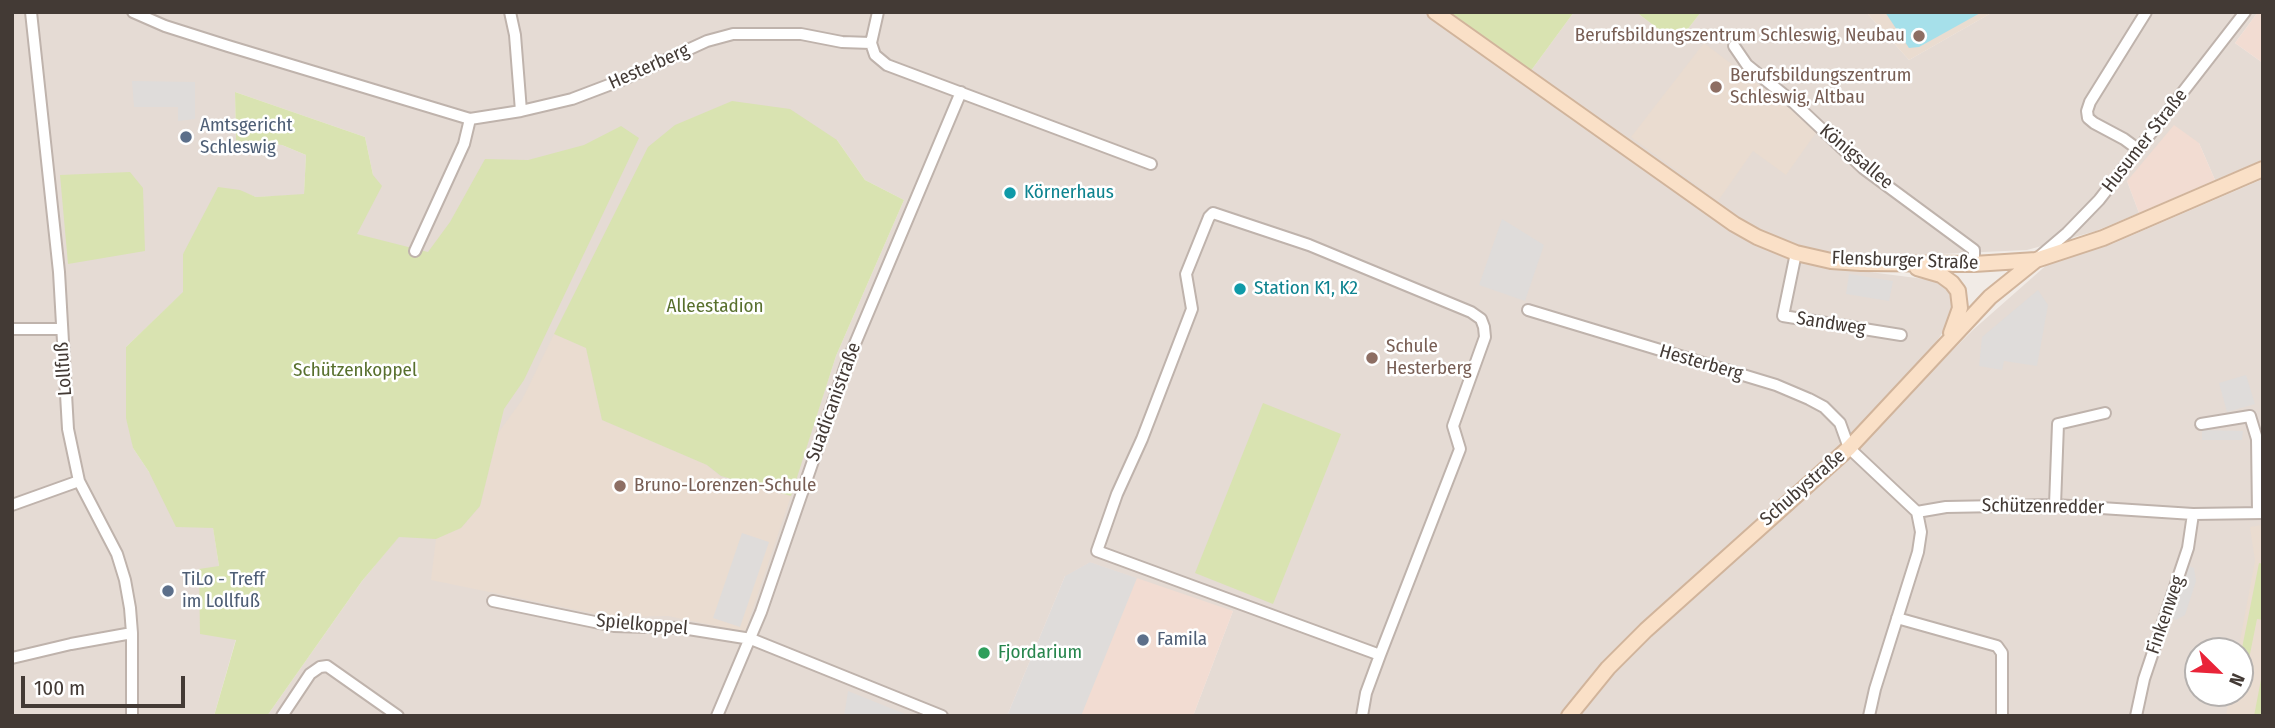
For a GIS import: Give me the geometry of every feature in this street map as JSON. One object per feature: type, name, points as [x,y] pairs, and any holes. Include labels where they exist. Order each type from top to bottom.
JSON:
[{"type":"street","name":"Lollfuß","points":[[31,12],[59,272],[68,429],[79,481],[117,554],[130,608],[132,716]]},
{"type":"street","name":"Hesterberg","points":[[134,12],[165,26],[470,119],[572,99],[622,80],[707,41],[733,34],[801,34],[842,42],[871,43]]},
{"type":"street","points":[[510,12],[515,35],[521,111]]},
{"type":"street","points":[[878,12],[871,43],[875,55],[887,65],[1151,164]]},
{"type":"street","name":"Flensburger Straße","points":[[1435,12],[1712,209],[1757,237],[1796,253],[1831,261],[1974,264],[2036,260],[2103,239],[2263,169]]},
{"type":"street","points":[[2139,150],[2094,123],[2088,118],[2087,111],[2146,12]]},
{"type":"street","name":"Husumer Straße","points":[[2036,260],[2099,200],[2245,12]]},
{"type":"street","name":"Königsallee","points":[[1734,46],[1747,65],[1794,103],[1863,168],[1974,250],[1974,264]]},
{"type":"street","name":"Suadicanistraße","points":[[717,716],[751,639],[841,377],[961,92]]},
{"type":"street","points":[[415,251],[464,144],[470,119]]},
{"type":"street","points":[[1362,716],[1366,693],[1460,449],[1453,426],[1485,337],[1485,327],[1481,319],[1459,307],[1309,245],[1213,213],[1186,274],[1192,309],[1142,439],[1117,494],[1097,551],[1380,655]]},
{"type":"street","name":"Sandweg","points":[[1796,253],[1783,316],[1901,335]]},
{"type":"street","name":"Schubystraße","points":[[1569,716],[1608,668],[1646,630],[1849,448],[1990,297],[2036,260]]},
{"type":"street","points":[[1902,264],[1941,275],[1958,291],[1960,308],[1946,344]]},
{"type":"street","name":"Hesterberg","points":[[1528,310],[1776,385],[1809,399],[1824,407],[1840,423],[1849,448]]},
{"type":"street","points":[[12,329],[62,329]]},
{"type":"street","points":[[2055,505],[2058,424],[2105,413]]},
{"type":"street","points":[[2201,424],[2250,415],[2257,439],[2260,513]]},
{"type":"street","points":[[1849,448],[1917,512],[1921,533],[1918,552],[1869,716]]},
{"type":"street","points":[[12,505],[79,481]]},
{"type":"street","name":"Schützenredder","points":[[1917,512],[1946,507],[2055,505],[2193,514],[2260,513]]},
{"type":"street","name":"Finkenweg","points":[[2136,716],[2144,679],[2188,548],[2193,514]]},
{"type":"street","name":"Spielkoppel","points":[[493,601],[614,626],[682,628],[751,639],[942,716]]},
{"type":"street","points":[[1897,618],[1997,646],[2002,653],[2002,716]]},
{"type":"street","points":[[12,658],[71,643],[132,633]]},
{"type":"street","points":[[282,716],[310,674],[327,666],[398,716]]},
{"type":"shaded area","points":[[12,12],[1426,12],[1688,200],[1846,269],[1940,281],[1949,291],[1954,306],[1947,326],[1932,348],[1854,437],[1565,716],[1193,716],[1233,611],[1065,576],[1007,716],[267,716],[362,581],[399,536],[436,538],[230,514],[373,175],[365,137],[235,92],[236,141],[282,145],[306,155],[304,195],[256,197],[240,191],[183,254],[184,292],[126,347],[133,448],[149,472],[213,527],[236,639],[214,716],[12,716]],"holes":[[[837,140],[865,180],[904,200],[836,356],[790,496]]]},
{"type":"shaded area","points":[[1574,12],[1636,12],[1677,43],[1701,12],[1866,12],[1909,60],[1993,12],[2258,12],[2235,43],[2263,63],[2263,160],[2215,180],[2199,143],[2127,181],[2139,213],[2096,231],[2027,250],[1853,258],[1820,253],[1790,245],[1752,228],[1714,204],[1530,72]]},
{"type":"shaded area","name":"Berufsbildungszentrum Schleswig, Neubau","points":[[1866,12],[1993,12],[1909,60]]},
{"type":"shaded area","points":[[2258,12],[2263,12],[2263,63],[2235,43]]},
{"type":"shaded area","name":"Berufsbildungszentrum Schleswig, Altbau","points":[[1704,43],[1818,130],[1786,175],[1753,151],[1718,201],[1631,137]]},
{"type":"shaded area","points":[[132,81],[195,82],[195,119],[178,121],[178,107],[134,107]]},
{"type":"shaded area","points":[[2174,125],[2199,143],[2215,180],[2139,213],[2127,181]]},
{"type":"shaded area","points":[[2263,179],[2263,716],[1577,716],[1606,678],[1651,631],[1833,469],[1974,329],[2050,262],[2112,244]]},
{"type":"shaded area","points":[[1502,219],[1544,245],[1525,301],[1479,285]]},
{"type":"shaded area","points":[[1849,274],[1893,281],[1889,301],[1846,294]]},
{"type":"shaded area","points":[[2038,290],[2048,305],[2037,366],[2004,361],[2002,370],[1979,366],[1982,337]]},
{"type":"shaded area","name":"Bruno-Lorenzen-Schule","points":[[554,334],[586,348],[602,420],[707,465],[721,477],[791,496],[745,632],[668,616],[611,617],[431,580],[436,539],[461,528],[480,506],[498,433],[522,400]]},
{"type":"shaded area","points":[[2246,375],[2255,404],[2227,412],[2219,383]]},
{"type":"shaded area","points":[[2202,430],[2243,431],[2242,440],[2202,440]]},
{"type":"shaded area","points":[[2263,525],[2263,716],[2226,716],[2228,707],[2254,707],[2254,637],[2241,637],[2255,561],[2250,527]]},
{"type":"shaded area","points":[[742,533],[769,542],[740,627],[713,618]]},
{"type":"shaded area","points":[[1090,562],[1233,611],[1193,716],[1007,716],[1065,576]]},
{"type":"shaded area","points":[[1090,562],[1137,578],[1081,716],[1007,716],[1065,576]]},
{"type":"shaded area","points":[[2189,566],[2194,568],[2196,581],[2185,615],[2176,620],[2171,618]]},
{"type":"shaded area","points":[[848,691],[910,716],[844,716]]},
{"type":"green space","points":[[1448,12],[1574,12],[1530,72]]},
{"type":"green space","points":[[1636,12],[1701,12],[1677,43]]},
{"type":"green space","name":"Schützenkoppel","points":[[235,92],[365,137],[373,175],[382,186],[357,234],[428,252],[450,222],[485,159],[528,160],[584,145],[621,126],[639,138],[524,380],[504,409],[480,506],[461,528],[436,539],[399,537],[362,581],[267,716],[214,716],[236,640],[200,634],[199,569],[219,566],[213,528],[176,527],[149,472],[133,448],[126,418],[126,347],[183,292],[183,254],[218,187],[240,190],[256,197],[304,194],[306,155],[282,145],[236,141]]},
{"type":"green space","name":"Alleestadion","points":[[732,101],[790,109],[837,140],[865,180],[904,200],[836,356],[791,496],[721,476],[707,465],[602,420],[586,348],[554,334],[648,147],[675,125]]},
{"type":"green space","points":[[130,172],[143,188],[145,251],[68,264],[60,175]]},
{"type":"green space","points":[[1263,403],[1341,434],[1273,604],[1195,573]]},
{"type":"green space","points":[[2259,563],[2263,564],[2263,620],[2257,619],[2253,637],[2244,637]]},
{"type":"green space","points":[[2263,669],[2263,716],[2254,716]]},
{"type":"water","name":"Berufsbildungszentrum Schleswig, Neubau","points":[[1885,12],[1982,12],[1919,47],[1909,48]]},
{"type":"place","name":"Berufsbildungszentrum Schleswig, Neubau","points":[[1919,36]]},
{"type":"place","name":"Berufsbildungszentrum Schleswig, Altbau","points":[[1716,87]]},
{"type":"place","name":"Amtsgericht Schleswig","points":[[186,137]]},
{"type":"place","name":"Körnerhaus","points":[[1010,193]]},
{"type":"place","name":"Station K1, K2","points":[[1240,289]]},
{"type":"place","name":"Schule Hesterberg","points":[[1372,358]]},
{"type":"place","name":"Bruno-Lorenzen-Schule","points":[[620,486]]},
{"type":"place","name":"TiLo - Treff im Lollfuß","points":[[168,591]]},
{"type":"place","name":"Famila","points":[[1143,640]]},
{"type":"place","name":"Fjordarium","points":[[984,653]]}]
